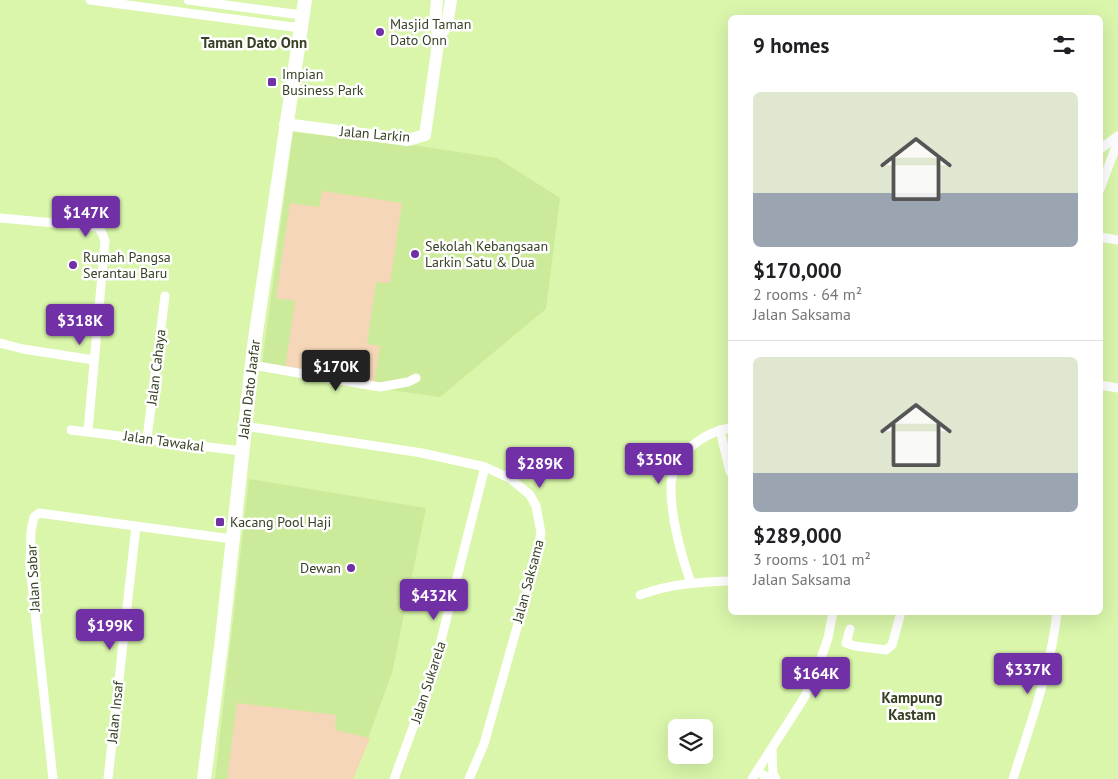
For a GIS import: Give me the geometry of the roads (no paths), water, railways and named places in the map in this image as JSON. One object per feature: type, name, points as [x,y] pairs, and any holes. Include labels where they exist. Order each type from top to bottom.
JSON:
[{"type":"main road","name":"Jalan Dato Jaafar","points":[[204,779],[244,426],[285,124],[304,0]]},
{"type":"street","points":[[90,0],[301,22]]},
{"type":"street","points":[[188,0],[301,22]]},
{"type":"street","name":"Jalan Larkin","points":[[285,124],[408,140],[426,135],[439,37],[435,23],[437,0]]},
{"type":"street","name":"Jalan Larkin","points":[[439,37],[447,25],[451,0]]},
{"type":"street","points":[[1103,148],[1118,136]]},
{"type":"street","points":[[1103,169],[1118,142]]},
{"type":"street","points":[[0,218],[98,227],[102,233],[105,241],[88,431]]},
{"type":"street","points":[[1103,238],[1118,240]]},
{"type":"street","name":"Jalan Cahaya","points":[[147,438],[165,296]]},
{"type":"street","points":[[0,343],[23,349],[94,360]]},
{"type":"street","points":[[252,365],[380,387],[408,382],[416,378]]},
{"type":"street","points":[[1103,386],[1118,388]]},
{"type":"street","name":"Jalan Saksama","points":[[244,426],[422,453],[486,467],[511,479],[526,490],[536,506],[541,533],[534,567],[484,744],[469,779]]},
{"type":"street","points":[[691,583],[681,554],[670,488],[675,470],[682,456],[694,443],[720,430],[728,428]]},
{"type":"street","name":"Jalan Tawakal","points":[[71,430],[241,451]]},
{"type":"street","points":[[720,430],[728,464]]},
{"type":"street","name":"Jalan Sukarela","points":[[394,779],[432,676],[486,467]]},
{"type":"street","name":"Jalan Sabar","points":[[53,779],[30,566],[31,530],[34,517],[39,513],[232,539]]},
{"type":"street","name":"Jalan Insaf","points":[[108,779],[136,526]]},
{"type":"street","points":[[640,595],[657,588],[691,583],[728,581]]},
{"type":"street","points":[[770,779],[755,775],[804,698],[817,670],[831,630],[833,615]]},
{"type":"street","points":[[850,628],[846,643],[886,650],[892,645],[900,615]]},
{"type":"street","points":[[1013,779],[1040,698],[1052,651],[1057,615]]},
{"type":"street","points":[[772,750],[773,774],[776,779]]},
{"type":"place","name":"Masjid Taman Dato Onn","points":[[380,32]]},
{"type":"place","name":"Impian Business Park","points":[[272,82]]},
{"type":"place","name":"Sekolah Kebangsaan Larkin Satu & Dua","points":[[415,254]]},
{"type":"place","name":"Rumah Pangsa Serantau Baru","points":[[73,265]]},
{"type":"place","name":"Kacang Pool Haji","points":[[220,522]]},
{"type":"place","name":"Dewan","points":[[351,568]]},
{"type":"district","name":"Taman Dato Onn","points":[[254,42]]},
{"type":"district","name":"Kampung Kastam","points":[[912,706]]}]
